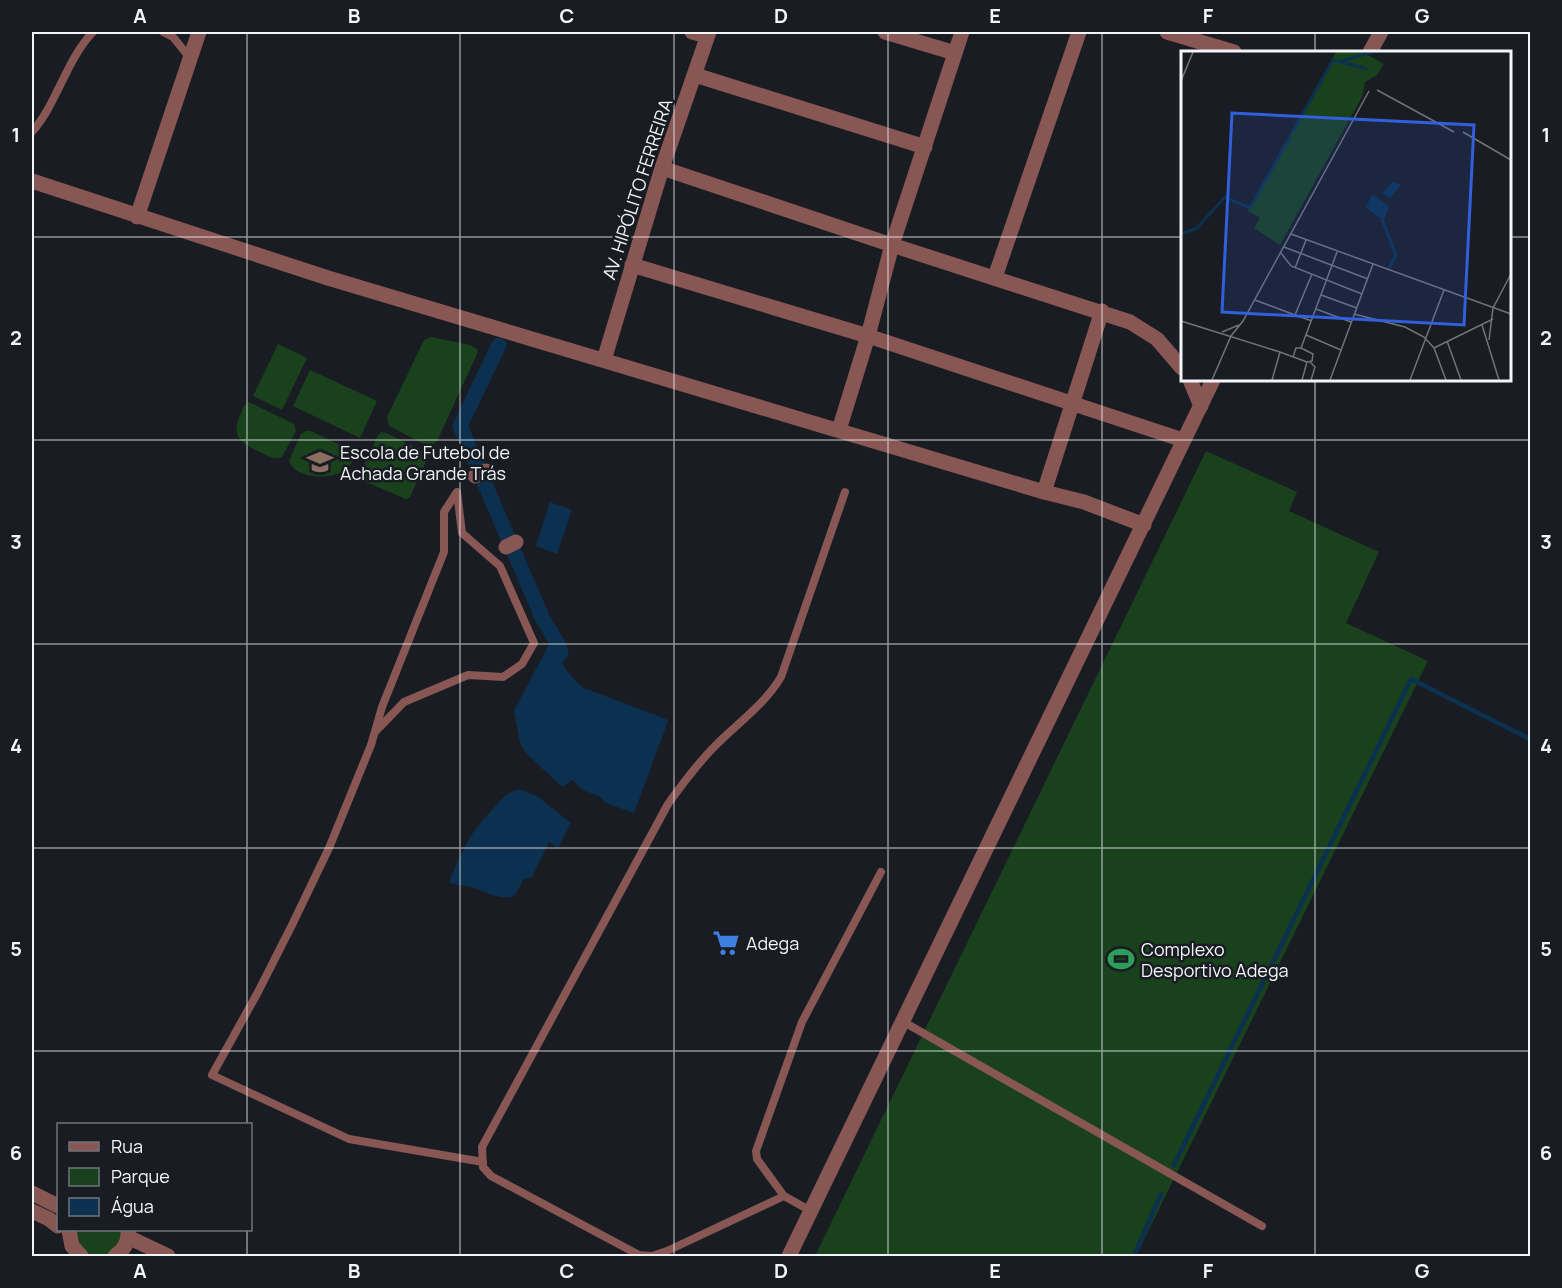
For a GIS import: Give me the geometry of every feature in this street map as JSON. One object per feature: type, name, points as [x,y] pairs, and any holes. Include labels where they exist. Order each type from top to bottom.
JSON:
[{"type":"street","points":[[137,217],[199,32]]},
{"type":"street","points":[[885,32],[955,53]]},
{"type":"street","points":[[839,430],[868,336],[892,246],[962,32]]},
{"type":"street","points":[[995,277],[1079,32]]},
{"type":"street","points":[[1167,32],[1231,51]]},
{"type":"street","points":[[1371,51],[1381,32]]},
{"type":"street","name":"AV. HIPÓLITO FERREIRA","points":[[604,360],[662,168],[695,75],[703,33]]},
{"type":"street","points":[[695,75],[925,147]]},
{"type":"street","points":[[662,168],[892,246],[1102,311],[1143,328],[1169,351],[1181,367]]},
{"type":"street","points":[[32,181],[328,278],[1084,502],[1144,525]]},
{"type":"street","points":[[632,265],[868,336],[1183,441]]},
{"type":"street","points":[[1044,492],[1102,311]]},
{"type":"street","points":[[1190,381],[1201,406]]},
{"type":"street","points":[[789,1257],[1214,381]]},
{"type":"street","points":[[32,1193],[57,1206]]},
{"type":"street","points":[[32,1210],[57,1226]]},
{"type":"street","points":[[64,1232],[80,1256]]},
{"type":"street","points":[[115,1257],[124,1248],[128,1233],[168,1257]]},
{"type":"lane","points":[[32,132],[47,112],[75,57],[93,32]]},
{"type":"lane","points":[[163,32],[173,37],[190,58]]},
{"type":"lane","points":[[375,732],[404,702],[468,675],[503,677],[522,664],[534,643],[500,566],[462,533],[457,492],[444,512],[444,552],[329,848],[263,983],[212,1075],[349,1139],[483,1162]]},
{"type":"lane","points":[[784,1196],[668,1251],[652,1256],[639,1255],[491,1176],[483,1167],[482,1147],[668,804],[688,776],[714,747],[773,690],[781,677],[845,492]]},
{"type":"lane","points":[[811,1211],[784,1196],[757,1159],[756,1151],[802,1022],[881,872]]},
{"type":"lane","points":[[902,1021],[1262,1226]]},
{"type":"green space","points":[[431,337],[470,345],[478,352],[437,441],[430,447],[389,426],[387,417],[424,340]]},
{"type":"green space","points":[[278,344],[307,358],[282,410],[253,396]]},
{"type":"green space","points":[[310,370],[377,401],[360,438],[293,406]]},
{"type":"green space","points":[[249,402],[294,424],[296,431],[282,457],[268,456],[242,442],[239,438],[238,421],[244,407]]},
{"type":"green space","points":[[311,431],[354,452],[352,462],[346,469],[325,476],[303,474],[294,468],[289,461],[301,434]]},
{"type":"green space","points":[[382,432],[425,453],[428,457],[410,497],[406,499],[368,483],[362,477],[362,469],[378,435]]},
{"type":"green space","name":"Complexo Desportivo Adega","points":[[1206,451],[1297,492],[1289,511],[1379,552],[1346,623],[1428,661],[1136,1256],[815,1256]]},
{"type":"green space","points":[[76,1231],[122,1232],[116,1246],[106,1255],[94,1256],[80,1248]]},
{"type":"water","points":[[550,502],[572,510],[557,554],[536,546]]},
{"type":"water","points":[[548,646],[554,646],[566,669],[584,688],[668,721],[634,813],[606,803],[600,797],[581,789],[573,780],[562,787],[527,754],[520,743],[514,711]]},
{"type":"water","points":[[519,789],[537,796],[571,823],[558,848],[549,842],[532,877],[523,880],[513,896],[496,896],[449,882],[462,852],[478,825],[505,797]]},
{"type":"waterway","points":[[499,345],[460,426],[542,617],[560,650],[561,653],[558,656]]},
{"type":"waterway","points":[[1174,1165],[1411,679],[1530,739]]},
{"type":"waterway","points":[[1134,1256],[1161,1194]]},
{"type":"place","name":"Escola de Futebol de Achada Grande Trás","points":[[320,462]]},
{"type":"place","name":"Adega","points":[[726,943]]},
{"type":"place","name":"Complexo Desportivo Adega","points":[[1121,959]]}]
